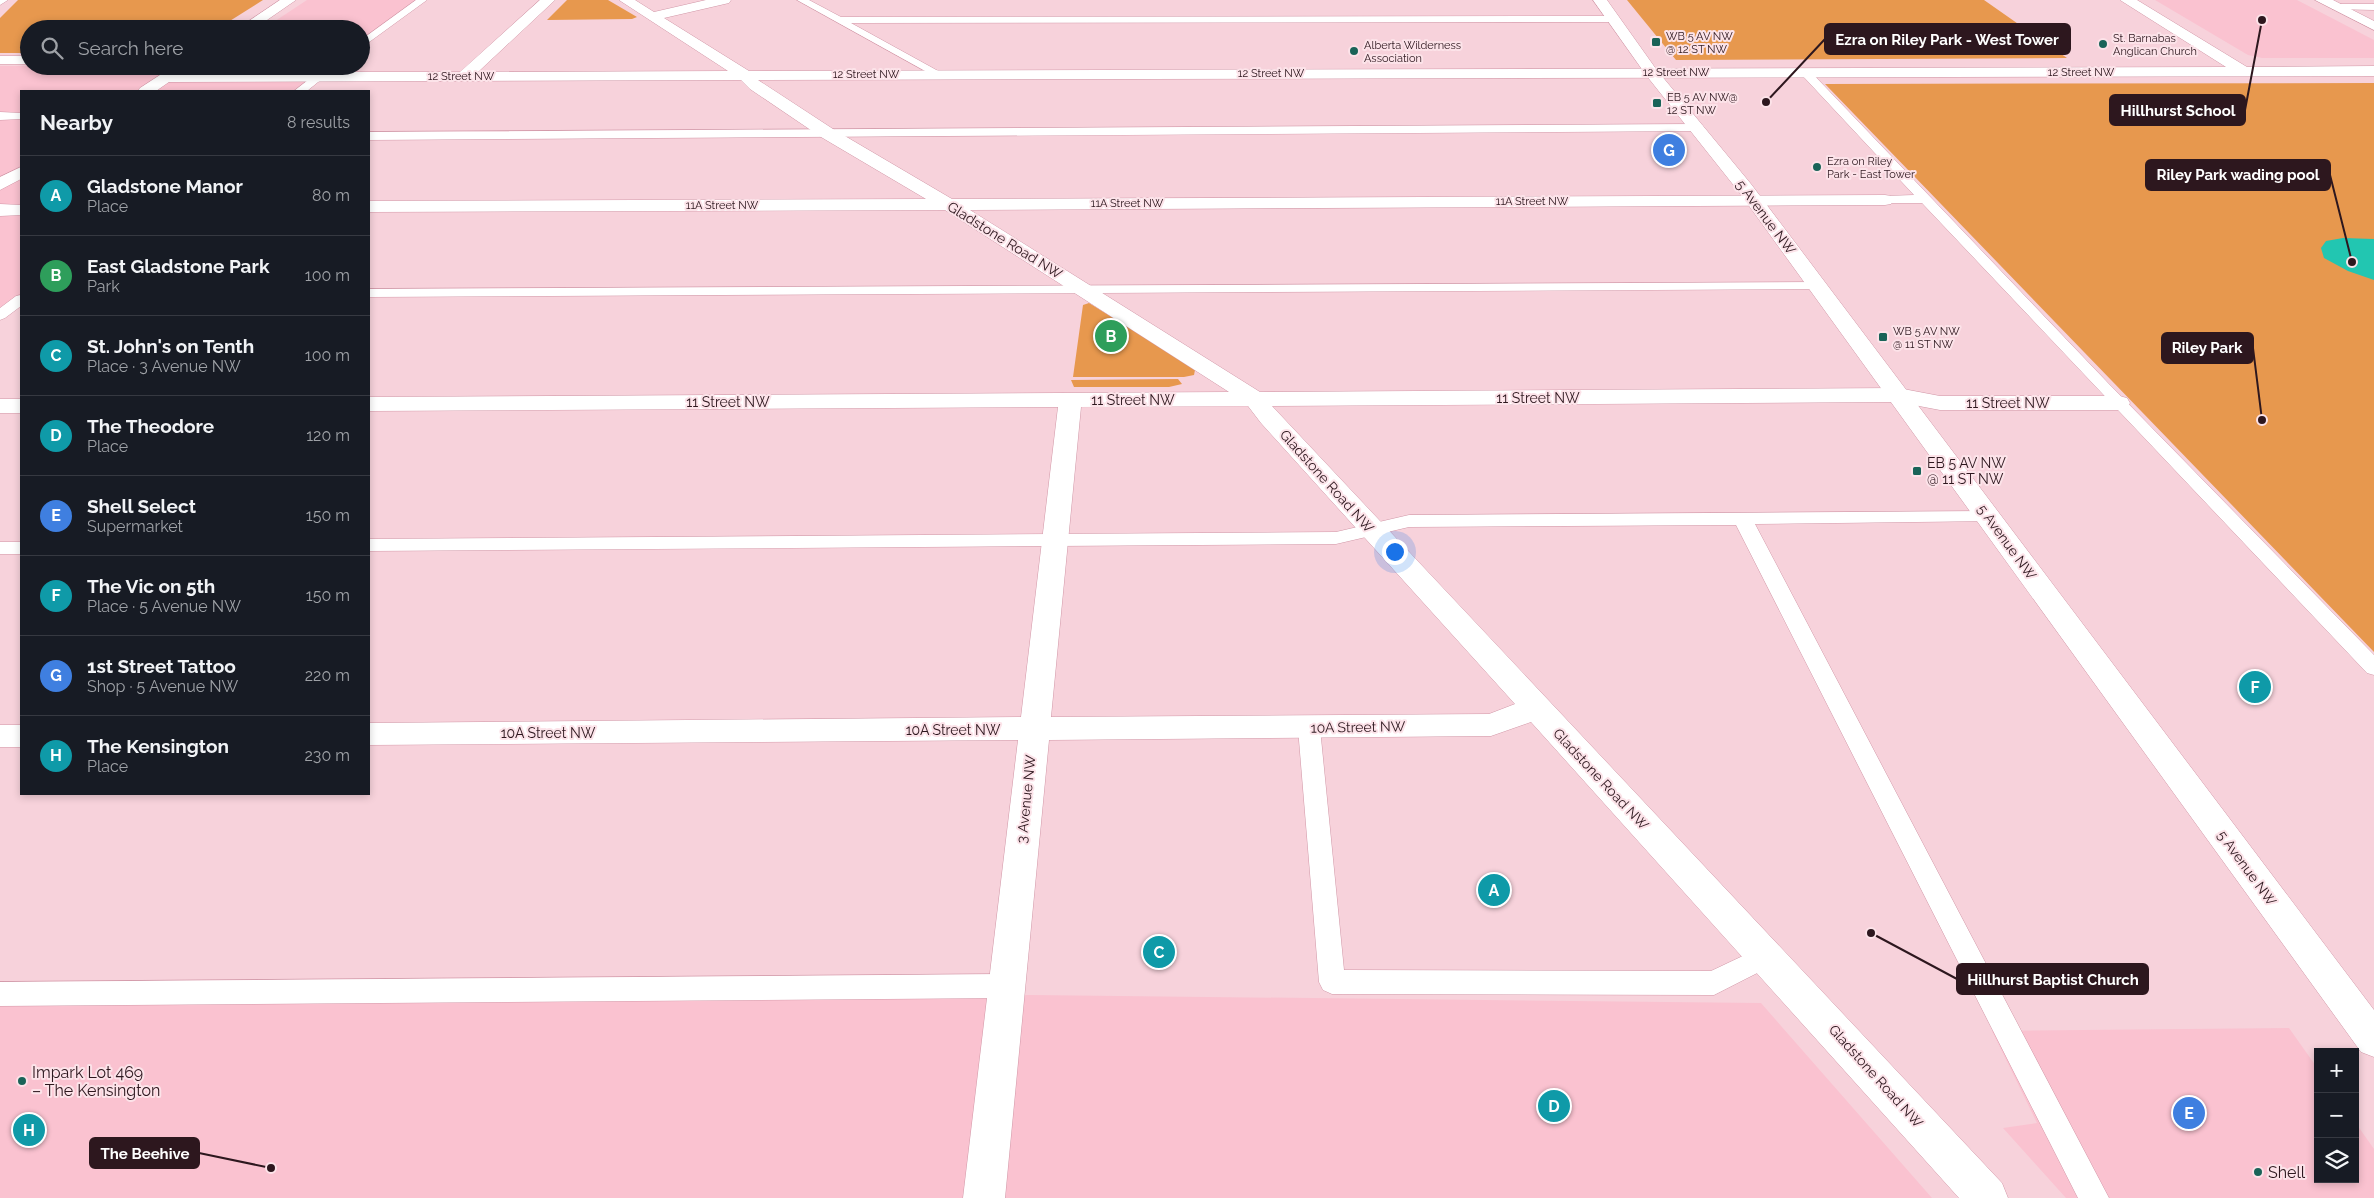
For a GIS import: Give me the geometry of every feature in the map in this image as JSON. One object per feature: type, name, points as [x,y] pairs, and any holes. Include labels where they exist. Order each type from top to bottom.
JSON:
[{"type":"street","points":[[258,20],[289,0]]},
{"type":"street","points":[[464,76],[548,0]]},
{"type":"street","name":"Gladstone Road NW","points":[[626,0],[745,75],[754,86],[828,133],[1087,290],[1255,399],[1269,418],[1987,1198]]},
{"type":"street","points":[[654,16],[724,0]]},
{"type":"street","points":[[2128,0],[2243,71]]},
{"type":"street","points":[[2322,0],[2374,26]]},
{"type":"street","name":"5 Avenue NW","points":[[1606,9],[1651,72],[1698,128],[1754,200],[2374,1040]]},
{"type":"street","points":[[0,60],[20,60]]},
{"type":"street","name":"12 Street NW","points":[[168,77],[2374,71]]},
{"type":"street","points":[[148,90],[171,75]]},
{"type":"street","points":[[2,183],[20,173]]},
{"type":"street","name":"11A Street NW","points":[[370,207],[1885,200]]},
{"type":"street","points":[[0,210],[20,210]]},
{"type":"street","name":"11 Street NW","points":[[1898,395],[1926,387],[2102,386]]},
{"type":"street","name":"11 Street NW","points":[[370,404],[1898,395],[1940,404],[2118,403]]},
{"type":"street","name":"3 Avenue NW","points":[[984,1198],[1033,729],[1070,400]]},
{"type":"street","points":[[0,406],[20,406]]},
{"type":"street","name":"10A Street NW","points":[[370,734],[1309,728],[1491,725],[1535,708]]},
{"type":"street","points":[[0,736],[20,736]]},
{"type":"lane","points":[[370,38],[422,0]]},
{"type":"lane","points":[[802,0],[842,20],[936,74]]},
{"type":"lane","points":[[2336,7],[2374,7]]},
{"type":"lane","points":[[842,20],[1606,9]]},
{"type":"lane","points":[[1805,72],[2118,403],[2374,668]]},
{"type":"lane","points":[[301,90],[320,76]]},
{"type":"lane","points":[[0,116],[20,116]]},
{"type":"lane","points":[[370,136],[1698,128]]},
{"type":"lane","points":[[1885,200],[1926,199]]},
{"type":"lane","points":[[370,293],[1818,286]]},
{"type":"lane","points":[[0,315],[20,300]]},
{"type":"lane","points":[[370,545],[1336,538],[1408,521],[1988,517]]},
{"type":"lane","points":[[1743,520],[2094,1198]]},
{"type":"lane","points":[[0,548],[20,548]]},
{"type":"lane","points":[[1309,728],[1332,982],[1714,983],[1766,956]]},
{"type":"lane","points":[[0,994],[1006,986]]},
{"type":"shaded area","points":[[18,0],[263,0],[231,20],[20,20],[20,53],[0,53],[0,18]]},
{"type":"shaded area","points":[[307,0],[422,0],[370,38],[370,20],[277,20]]},
{"type":"shaded area","points":[[567,0],[608,0],[637,17],[632,19],[547,20]]},
{"type":"shaded area","points":[[1627,0],[1984,0],[2067,58],[1676,60]]},
{"type":"shaded area","points":[[2155,0],[2297,0],[2374,40],[2374,58],[2262,58],[2248,55]]},
{"type":"shaded area","points":[[0,66],[20,66],[20,75],[321,75],[301,90],[20,90],[20,300],[0,315]]},
{"type":"shaded area","points":[[2374,83],[2374,652],[1825,84]]},
{"type":"shaded area","points":[[2343,238],[2374,239],[2374,280],[2348,271],[2324,258],[2321,248],[2326,241]]},
{"type":"shaded area","points":[[1089,303],[1191,366],[1195,370],[1194,375],[1184,377],[1073,377],[1083,305]]},
{"type":"shaded area","points":[[1178,379],[1182,384],[1169,387],[1074,387],[1071,380]]},
{"type":"shaded area","points":[[1031,995],[1761,1003],[1932,1198],[0,1198],[0,999]]},
{"type":"shaded area","points":[[2289,1028],[2314,1063],[2314,1183],[2359,1183],[2359,1128],[2374,1149],[2374,1198],[2066,1198],[2003,1128],[2037,1123],[1992,1031]]},
{"type":"place","name":"Hillhurst School","points":[[2262,20]]},
{"type":"place","name":"WB 5 AV NW @ 12 ST NW","points":[[1656,42]]},
{"type":"place","name":"St. Barnabas Anglican Church","points":[[2103,44]]},
{"type":"place","name":"Alberta Wilderness Association","points":[[1354,51]]},
{"type":"place","name":"Ezra on Riley Park - West Tower","points":[[1766,102]]},
{"type":"place","name":"EB 5 AV NW@ 12 ST NW","points":[[1657,103]]},
{"type":"place","name":"1st Street Tattoo","points":[[1669,150]]},
{"type":"place","name":"Ezra on Riley Park - East Tower","points":[[1817,167]]},
{"type":"place","name":"Riley Park wading pool","points":[[2352,262]]},
{"type":"place","name":"East Gladstone Park","points":[[1111,336]]},
{"type":"place","name":"WB 5 AV NW @ 11 ST NW","points":[[1883,337]]},
{"type":"place","name":"Riley Park","points":[[2262,420]]},
{"type":"place","name":"EB 5 AV NW @ 11 ST NW","points":[[1917,471]]},
{"type":"place","name":"The Vic on 5th","points":[[2255,687]]},
{"type":"place","name":"Gladstone Manor","points":[[1494,890]]},
{"type":"place","name":"Hillhurst Baptist Church","points":[[1871,933]]},
{"type":"place","name":"St. John's on Tenth","points":[[1159,952]]},
{"type":"place","name":"Impark Lot 469 – The Kensington","points":[[22,1081]]},
{"type":"place","name":"The Theodore","points":[[1554,1106]]},
{"type":"place","name":"Shell Select","points":[[2189,1113]]},
{"type":"place","name":"The Kensington","points":[[29,1130]]},
{"type":"place","name":"The Beehive","points":[[271,1168]]},
{"type":"place","name":"Shell","points":[[2258,1172]]}]
